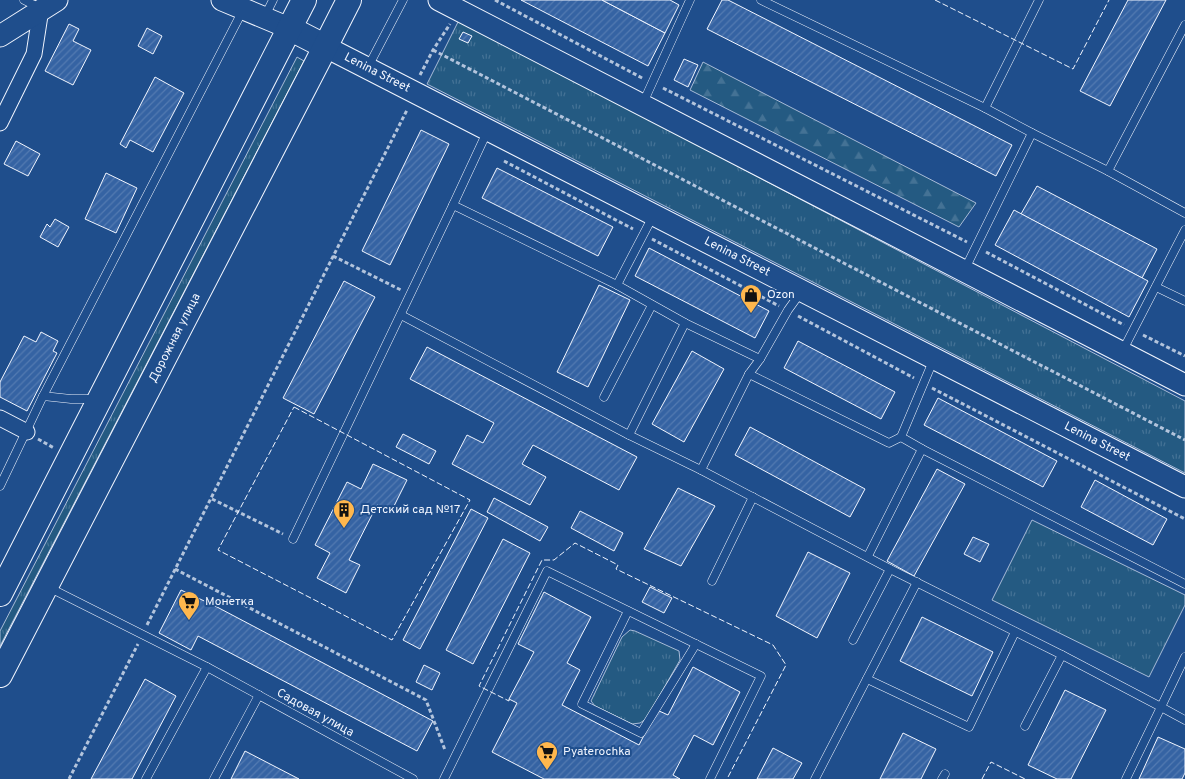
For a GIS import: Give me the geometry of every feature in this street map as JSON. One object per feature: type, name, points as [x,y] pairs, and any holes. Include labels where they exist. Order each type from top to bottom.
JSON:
[{"type":"main road","points":[[222,0],[244,9],[269,8],[289,28]]},
{"type":"main road","points":[[0,594],[304,0]]},
{"type":"main road","name":"Дорожная улица","points":[[0,675],[349,0]]},
{"type":"main road","points":[[439,0],[1185,385]]},
{"type":"main road","points":[[0,36],[41,3]]},
{"type":"main road","name":"Lenina Street","points":[[289,28],[367,68],[409,100],[484,139],[654,215],[1185,487]]},
{"type":"street","points":[[0,123],[34,54],[41,3]]},
{"type":"street","points":[[0,418],[27,432]]},
{"type":"lane","points":[[367,68],[403,0]]},
{"type":"lane","points":[[642,105],[690,0]]},
{"type":"lane","points":[[761,0],[985,108],[1185,213]]},
{"type":"lane","points":[[985,108],[1039,0]]},
{"type":"lane","points":[[0,486],[43,396],[244,9]]},
{"type":"lane","points":[[1108,171],[1185,25]]},
{"type":"lane","points":[[964,271],[1032,134]]},
{"type":"lane","points":[[294,539],[484,139]]},
{"type":"lane","points":[[453,205],[617,285],[685,323],[760,359]]},
{"type":"lane","points":[[617,285],[654,215]]},
{"type":"lane","points":[[1122,353],[1185,230]]},
{"type":"lane","points":[[1156,287],[1185,301]]},
{"type":"lane","points":[[701,470],[749,374],[760,359],[788,310],[802,291]]},
{"type":"lane","points":[[604,397],[652,305]]},
{"type":"lane","points":[[401,315],[629,435],[1062,655],[1185,720]]},
{"type":"lane","points":[[629,435],[685,323]]},
{"type":"lane","points":[[749,374],[889,442],[900,437],[934,359]]},
{"type":"lane","points":[[43,396],[71,400],[99,400]]},
{"type":"lane","points":[[900,437],[1185,584]]},
{"type":"lane","points":[[868,556],[922,449]]},
{"type":"lane","points":[[712,581],[753,497]]},
{"type":"lane","points":[[853,640],[890,569]]},
{"type":"lane","points":[[444,779],[547,571],[761,676],[710,779]]},
{"type":"lane","points":[[815,779],[917,582]]},
{"type":"lane","name":"Садовая улица","points":[[46,586],[206,666],[413,779]]},
{"type":"lane","points":[[628,611],[582,704],[641,733],[696,644]]},
{"type":"lane","points":[[867,679],[969,728],[1015,632]]},
{"type":"lane","points":[[1025,726],[1062,655]]},
{"type":"lane","points":[[1126,779],[1185,657]]},
{"type":"lane","points":[[146,779],[206,666]]},
{"type":"lane","points":[[214,779],[260,695]]},
{"type":"path","points":[[495,0],[652,83],[977,246],[1185,356]]},
{"type":"path","points":[[69,779],[212,499],[433,50],[459,10]]},
{"type":"path","points":[[433,50],[1185,440]]},
{"type":"path","points":[[409,100],[415,114]]},
{"type":"path","points":[[484,139],[643,234],[924,384],[1185,519]]},
{"type":"path","points":[[333,256],[410,295]]},
{"type":"path","points":[[27,432],[70,457]]},
{"type":"path","points":[[212,499],[294,539]]},
{"type":"path","points":[[175,570],[426,700],[451,765]]},
{"type":"green space","points":[[459,20],[1185,401],[1185,473],[427,84]]},
{"type":"green space","points":[[297,57],[304,61],[0,646],[0,631]]},
{"type":"green space","points":[[703,62],[976,203],[959,227],[690,90]]},
{"type":"green space","points":[[1032,520],[1185,595],[1185,605],[1149,677],[992,600]]},
{"type":"green space","points":[[630,630],[679,651],[680,660],[646,719],[640,723],[632,724],[595,706],[591,701],[622,637]]},
{"type":"building","points":[[521,0],[602,0],[665,33],[648,66]]},
{"type":"building","points":[[602,0],[670,0],[679,5],[665,33]]},
{"type":"building","points":[[722,0],[728,0],[1012,145],[996,176],[707,29]]},
{"type":"building","points":[[1128,0],[1166,0],[1110,106],[1080,91]]},
{"type":"building","points":[[69,24],[79,29],[73,41],[91,50],[73,85],[45,71]]},
{"type":"building","points":[[147,28],[162,36],[153,54],[138,46]]},
{"type":"building","points":[[463,32],[472,36],[468,43],[459,39]]},
{"type":"building","points":[[684,59],[698,65],[688,87],[674,80]]},
{"type":"building","points":[[155,77],[184,93],[153,152],[130,140],[126,148],[120,144]]},
{"type":"building","points":[[421,130],[449,144],[390,265],[362,251]]},
{"type":"building","points":[[16,141],[40,154],[28,176],[4,164]]},
{"type":"building","points":[[497,168],[613,227],[598,256],[482,198]]},
{"type":"building","points":[[106,173],[137,188],[116,233],[85,219]]},
{"type":"building","points":[[1037,186],[1157,249],[1142,278],[1021,214]]},
{"type":"building","points":[[1014,210],[1148,281],[1129,317],[995,245]]},
{"type":"building","points":[[55,219],[69,227],[58,247],[40,237],[47,224],[50,227]]},
{"type":"building","points":[[649,248],[769,311],[755,338],[635,276]]},
{"type":"building","points":[[344,281],[375,297],[314,414],[283,398]]},
{"type":"building","points":[[599,285],[630,300],[588,387],[557,372]]},
{"type":"building","points":[[41,332],[58,341],[53,351],[57,353],[27,411],[0,397],[0,382],[24,336],[36,342]]},
{"type":"building","points":[[798,341],[895,392],[881,419],[784,368]]},
{"type":"building","points":[[427,347],[637,457],[619,490],[533,445],[522,464],[546,477],[530,505],[452,464],[467,435],[483,443],[494,423],[410,379]]},
{"type":"building","points":[[692,351],[724,369],[684,442],[652,424]]},
{"type":"building","points":[[938,398],[1057,461],[1043,487],[924,425]]},
{"type":"building","points":[[750,427],[865,489],[850,517],[735,455]]},
{"type":"building","points":[[403,434],[436,451],[429,464],[396,447]]},
{"type":"building","name":"Детский сад №17","points":[[373,464],[407,480],[391,512],[377,505],[349,560],[360,565],[346,593],[317,578],[330,553],[315,545],[347,482],[361,489]]},
{"type":"building","points":[[937,469],[965,484],[914,576],[887,561]]},
{"type":"building","points":[[1095,480],[1167,519],[1153,545],[1081,507]]},
{"type":"building","points":[[678,488],[715,506],[681,566],[644,549]]},
{"type":"building","points":[[494,498],[548,527],[540,541],[487,512]]},
{"type":"building","points":[[471,509],[488,518],[420,649],[403,640]]},
{"type":"building","points":[[580,511],[623,533],[614,551],[571,528]]},
{"type":"building","points":[[973,537],[989,544],[980,562],[964,554]]},
{"type":"building","points":[[503,539],[530,553],[473,664],[446,650]]},
{"type":"building","points":[[808,552],[850,573],[817,638],[776,616]]},
{"type":"building","points":[[650,587],[672,598],[664,613],[642,602]]},
{"type":"building","points":[[181,590],[217,607],[433,721],[417,751],[198,636],[191,650],[159,633]]},
{"type":"building","points":[[544,592],[591,617],[567,663],[580,670],[562,705],[639,745],[657,710],[668,715],[693,667],[740,692],[713,745],[694,735],[673,775],[680,779],[544,779],[492,752],[517,703],[509,699],[534,652],[518,644]]},
{"type":"building","points":[[922,617],[993,652],[972,696],[900,661]]},
{"type":"building","points":[[424,665],[440,673],[432,690],[416,682]]},
{"type":"building","points":[[145,679],[176,696],[132,779],[91,779]]},
{"type":"building","points":[[1065,690],[1106,710],[1071,779],[1057,779],[1028,765]]},
{"type":"building","points":[[903,733],[936,749],[921,779],[880,779]]},
{"type":"building","points":[[1158,737],[1185,749],[1185,773],[1182,779],[1139,779]]},
{"type":"building","points":[[773,748],[802,763],[793,779],[757,779]]},
{"type":"building","points":[[245,751],[299,779],[231,779]]},
{"type":"fence","points":[[935,0],[1073,69],[1109,0]]},
{"type":"fence","points":[[294,407],[470,500],[392,640],[218,550],[294,407]]},
{"type":"fence","points":[[509,699],[509,701],[479,686],[542,560],[554,560],[575,543],[618,565],[616,569],[773,645],[786,665],[727,779]]},
{"type":"fence","points":[[982,779],[991,762],[1025,779]]},
{"type":"place","name":"Ozon","points":[[751,314]]},
{"type":"place","name":"Детский сад №17","points":[[344,529]]},
{"type":"place","name":"Монетка","points":[[189,621]]},
{"type":"place","name":"Pyaterochka","points":[[547,771]]}]
